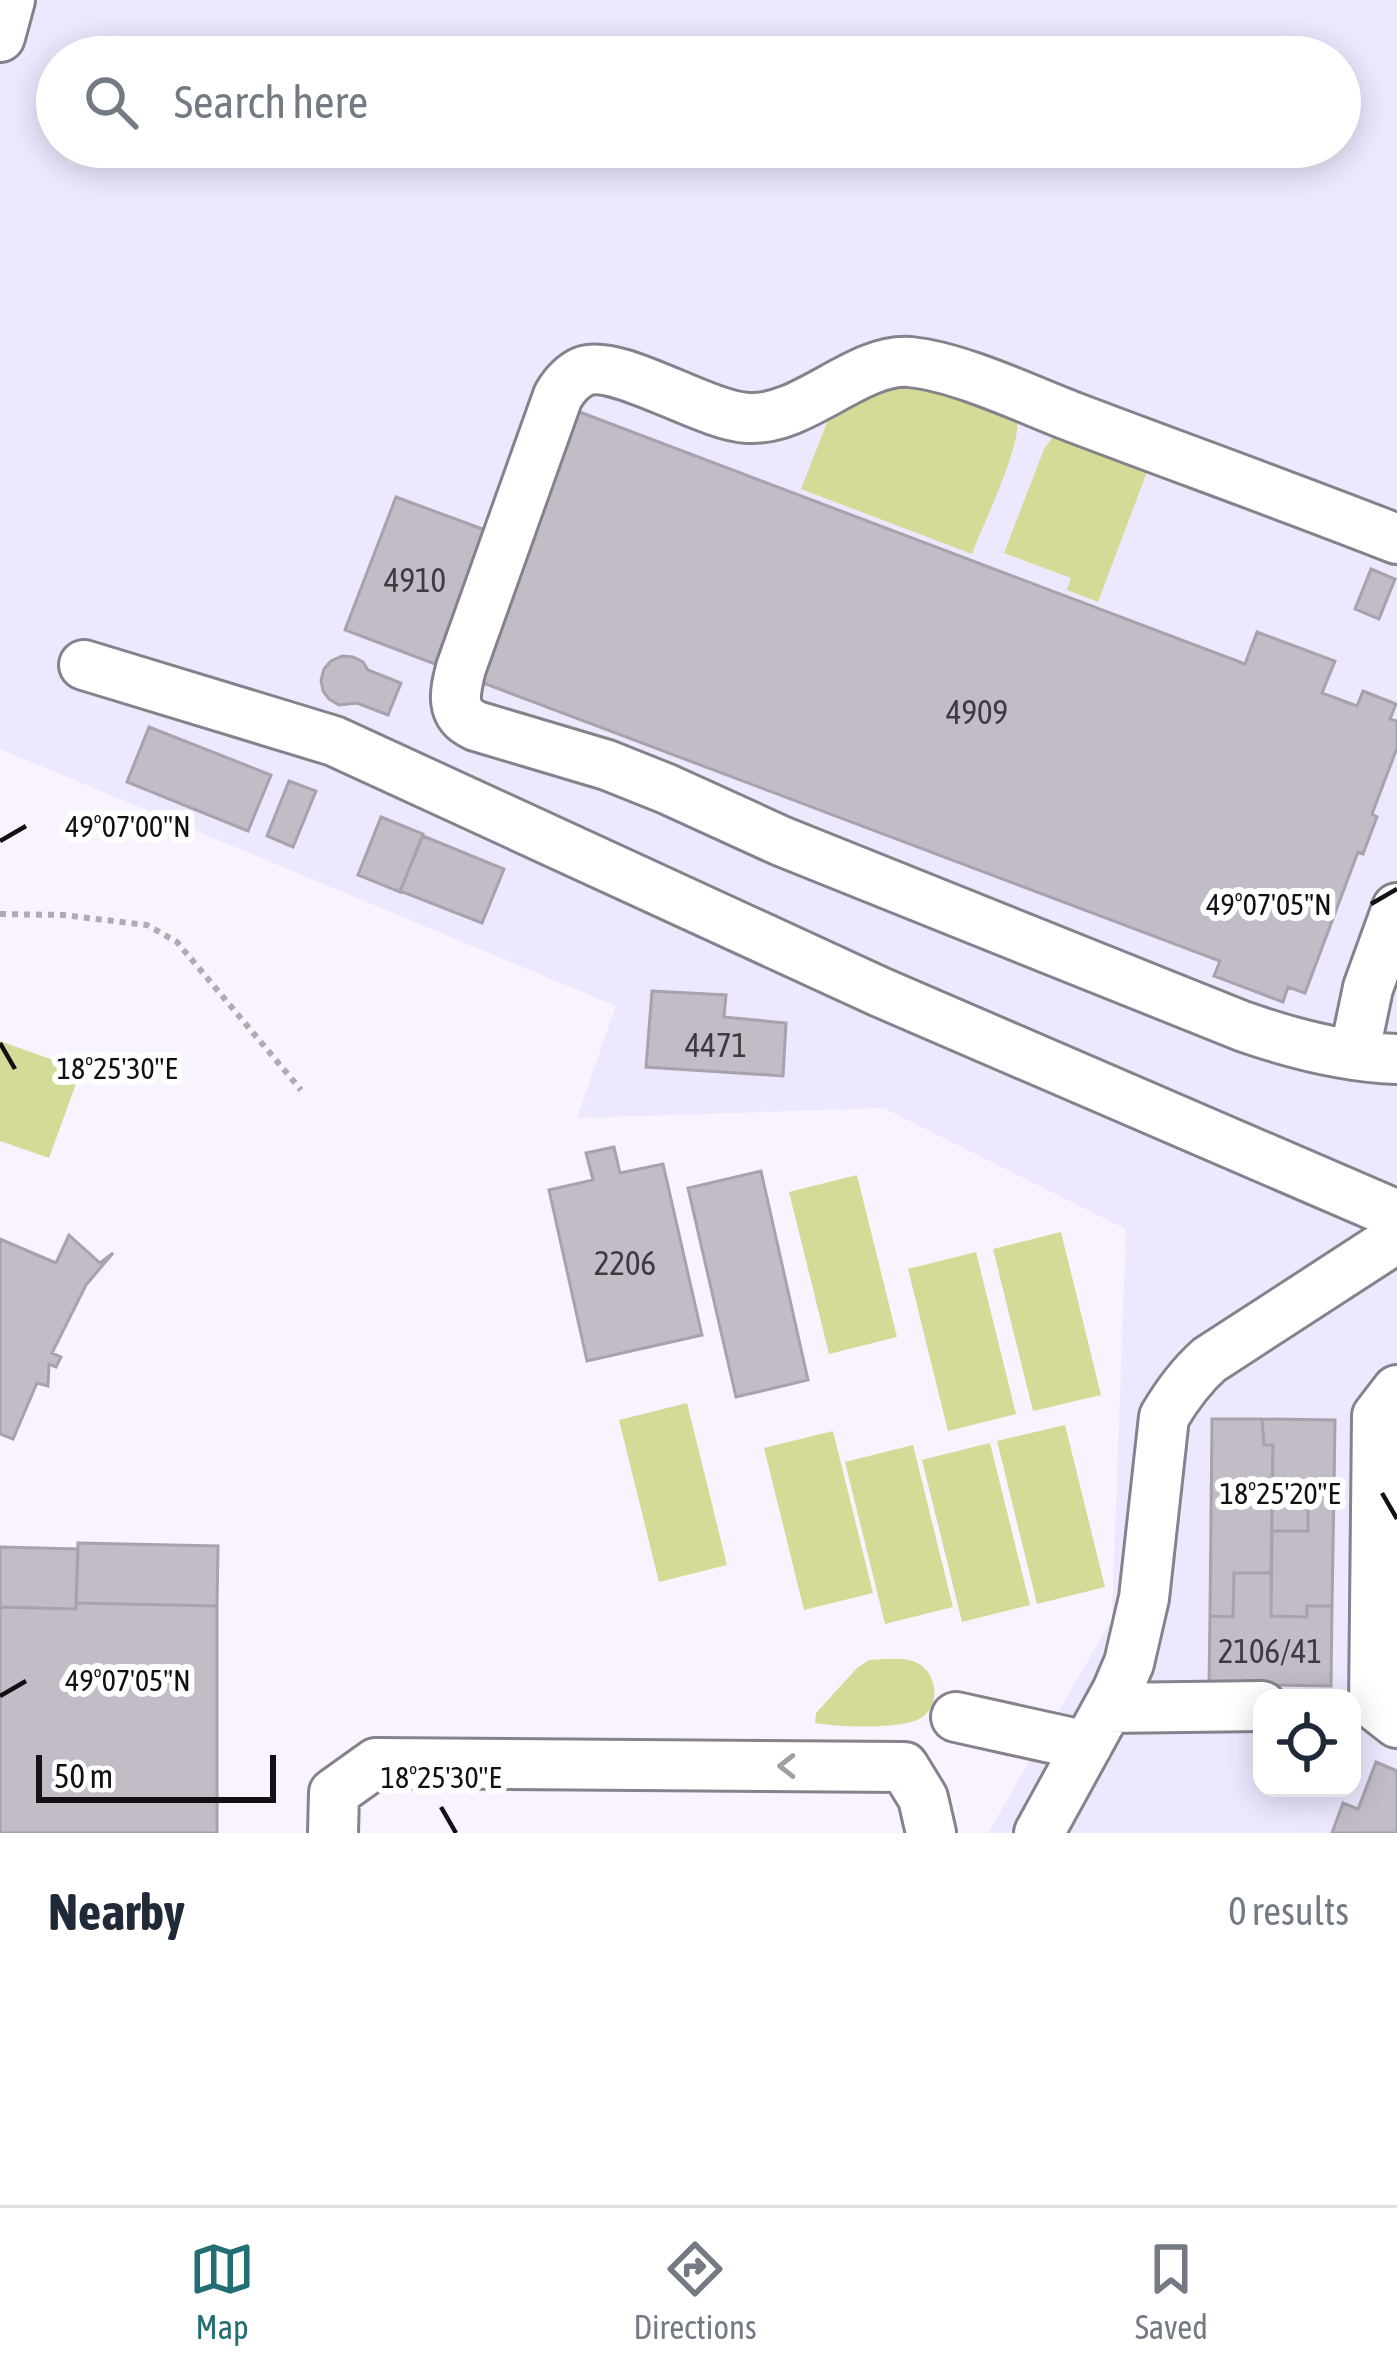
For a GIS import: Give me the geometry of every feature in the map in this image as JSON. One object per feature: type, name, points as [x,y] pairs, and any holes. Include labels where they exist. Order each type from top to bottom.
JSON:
[{"type":"lane","points":[[0,37],[10,0]]},
{"type":"lane","points":[[1397,538],[1026,398],[924,365],[882,366],[779,414],[747,418],[612,372],[593,370],[573,377],[558,396],[461,668],[454,700],[460,717],[476,726],[667,788],[781,841],[1243,1026],[1293,1044],[1379,1063],[1368,988],[1397,908]]},
{"type":"lane","points":[[84,665],[334,741],[880,992],[1397,1215]]},
{"type":"lane","points":[[1039,1833],[1129,1664],[1137,1636],[1164,1417],[1174,1399],[1209,1360],[1397,1238]]},
{"type":"lane","points":[[1374,1711],[1376,1416],[1397,1390]]},
{"type":"lane","points":[[956,1718],[1097,1727],[1253,1707]]},
{"type":"lane","points":[[333,1833],[334,1793],[376,1763],[904,1767],[923,1798],[931,1833]]},
{"type":"path","points":[[0,914],[63,915],[147,926],[177,942],[301,1090]]},
{"type":"shaded area","points":[[0,0],[1397,0],[1397,1833],[988,1833],[1112,1619],[1126,1229],[884,1108],[577,1118],[616,1006],[0,749]]},
{"type":"green space","points":[[900,378],[1017,416],[1008,464],[972,554],[801,489],[830,415]]},
{"type":"green space","points":[[1057,431],[1153,456],[1098,602],[1067,590],[1071,578],[1004,553],[1044,449]]},
{"type":"green space","points":[[0,1041],[81,1070],[49,1158],[0,1141]]},
{"type":"green space","points":[[857,1175],[897,1337],[829,1354],[789,1192]]},
{"type":"green space","points":[[1061,1232],[1101,1395],[1033,1411],[993,1249]]},
{"type":"green space","points":[[976,1252],[1016,1414],[948,1431],[908,1269]]},
{"type":"green space","points":[[687,1403],[727,1565],[659,1582],[619,1420]]},
{"type":"green space","points":[[1065,1425],[1105,1587],[1037,1604],[997,1441]]},
{"type":"green space","points":[[833,1431],[873,1593],[804,1610],[764,1448]]},
{"type":"green space","points":[[990,1443],[1030,1605],[962,1622],[922,1460]]},
{"type":"green space","points":[[913,1445],[953,1607],[885,1624],[845,1462]]},
{"type":"green space","points":[[869,1660],[906,1660],[924,1668],[934,1690],[927,1713],[912,1722],[885,1726],[815,1723],[816,1713]]},
{"type":"building","points":[[577,411],[1245,664],[1257,632],[1335,661],[1322,693],[1357,706],[1363,691],[1396,704],[1390,719],[1397,721],[1397,748],[1372,814],[1377,817],[1363,854],[1358,852],[1305,993],[1288,987],[1283,1002],[1214,976],[1220,961],[475,680]]},
{"type":"building","points":[[396,497],[485,530],[435,664],[345,630]]},
{"type":"building","points":[[1371,569],[1395,579],[1379,619],[1355,609]]},
{"type":"building","points":[[342,656],[353,657],[368,670],[401,683],[388,715],[329,699],[321,680],[324,669]]},
{"type":"building","points":[[149,727],[271,775],[248,831],[127,782]]},
{"type":"building","points":[[289,781],[316,791],[293,847],[267,836]]},
{"type":"building","points":[[381,817],[423,834],[400,892],[358,875]]},
{"type":"building","points":[[423,836],[504,869],[482,923],[400,891]]},
{"type":"building","points":[[652,991],[726,995],[724,1017],[786,1023],[783,1076],[646,1067]]},
{"type":"building","points":[[614,1147],[620,1173],[663,1164],[702,1335],[587,1361],[549,1190],[593,1180],[586,1153]]},
{"type":"building","points":[[761,1171],[808,1380],[736,1397],[688,1188]]},
{"type":"building","points":[[69,1235],[100,1263],[113,1253],[86,1285],[52,1353],[61,1357],[56,1367],[49,1364],[48,1386],[37,1383],[13,1439],[0,1434],[0,1239],[56,1263]]},
{"type":"building","points":[[1212,1419],[1262,1419],[1264,1445],[1273,1445],[1271,1573],[1234,1573],[1233,1617],[1210,1616]]},
{"type":"building","points":[[1262,1419],[1335,1420],[1334,1489],[1308,1489],[1308,1496],[1272,1495],[1273,1445],[1264,1445]]},
{"type":"building","points":[[1308,1489],[1334,1489],[1332,1606],[1307,1606],[1307,1617],[1271,1616],[1272,1531],[1308,1531]]},
{"type":"building","points":[[1272,1495],[1308,1496],[1308,1531],[1272,1531]]},
{"type":"building","points":[[78,1543],[218,1546],[217,1606],[76,1603]]},
{"type":"building","points":[[0,1547],[78,1549],[76,1609],[0,1607]]},
{"type":"building","points":[[1234,1573],[1271,1573],[1271,1616],[1307,1617],[1307,1606],[1332,1606],[1331,1686],[1209,1684],[1210,1616],[1233,1617]]},
{"type":"building","points":[[76,1603],[217,1606],[217,1833],[0,1833],[0,1607],[76,1609]]},
{"type":"building","points":[[1376,1762],[1397,1771],[1397,1833],[1332,1833],[1343,1803],[1358,1809]]}]
